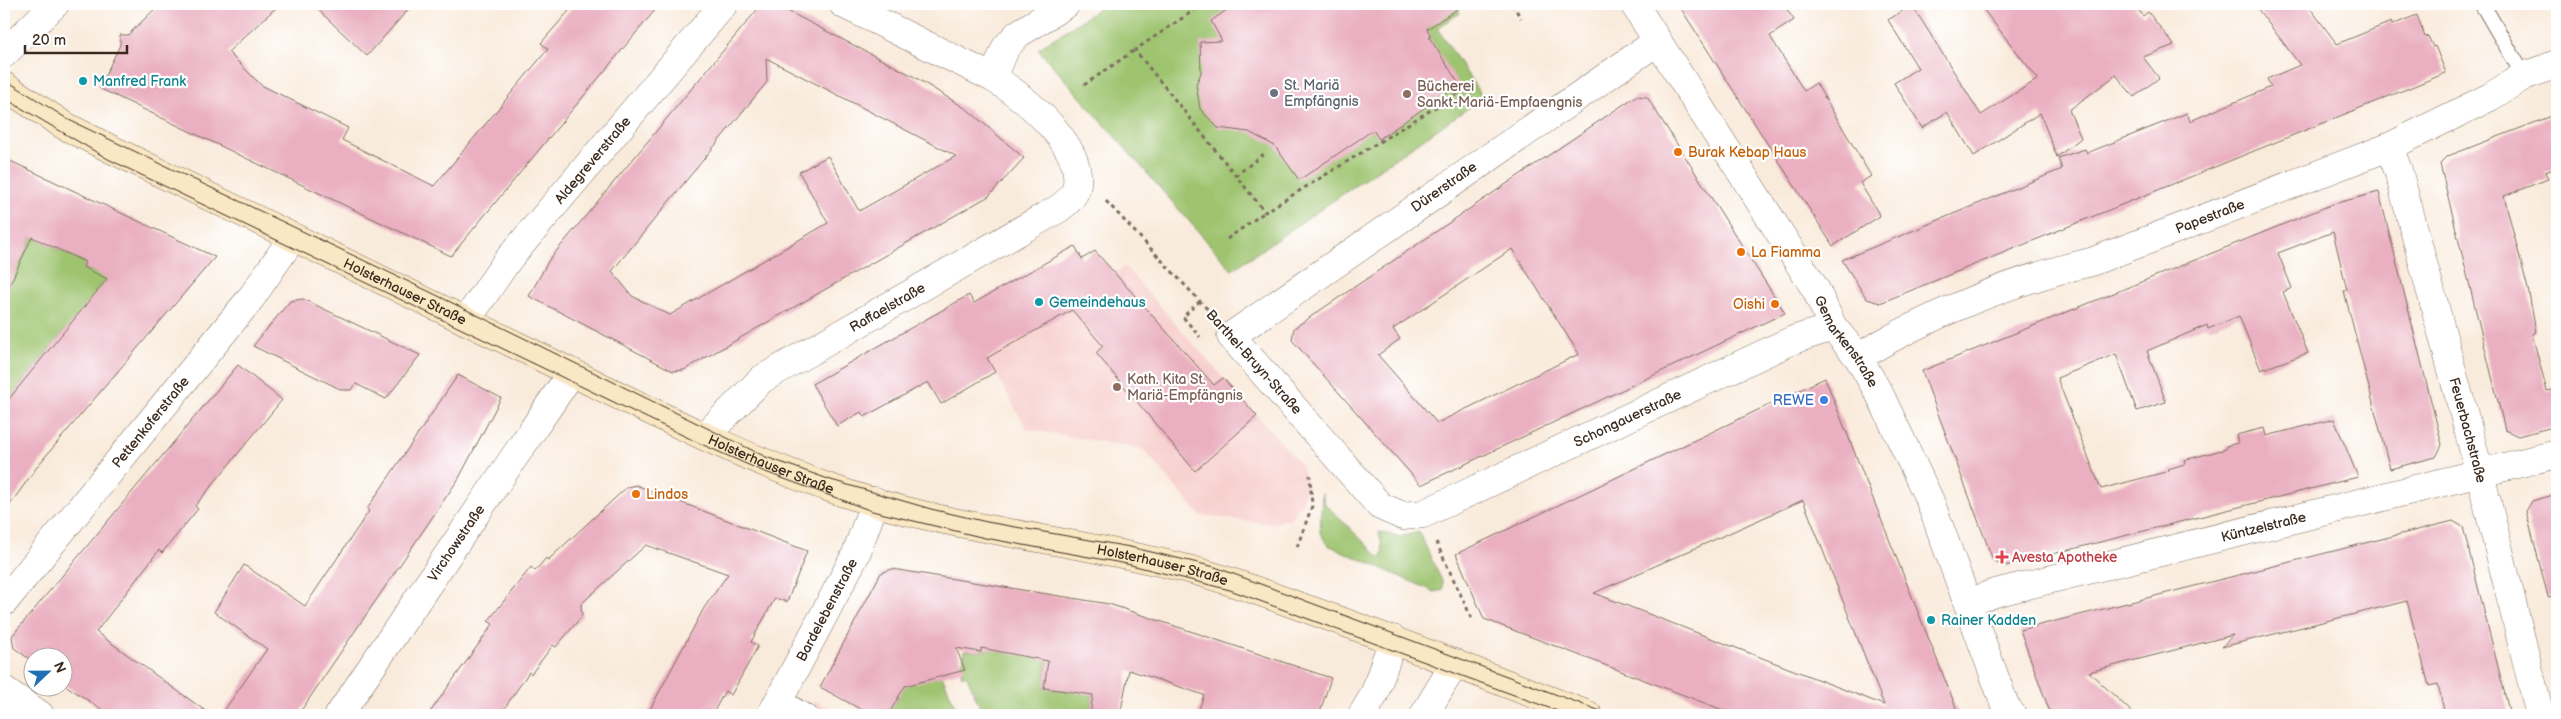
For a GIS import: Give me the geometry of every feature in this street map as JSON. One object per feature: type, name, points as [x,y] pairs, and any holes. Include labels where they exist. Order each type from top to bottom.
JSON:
[{"type":"main road","name":"Holsterhauser Straße","points":[[4,86],[65,126],[293,238],[706,436],[814,482],[875,501],[986,530],[1130,555],[1190,569],[1393,640],[1588,715]]},
{"type":"street","points":[[4,54],[56,4]]},
{"type":"street","name":"Aldegreverstraße","points":[[466,321],[507,260],[724,4]]},
{"type":"street","points":[[843,4],[993,78],[1006,47],[1018,34],[1066,4]]},
{"type":"street","name":"Gemarkenstraße","points":[[1634,4],[1816,290],[1833,327],[1858,357],[1880,395],[1930,501],[1969,602],[2008,712]]},
{"type":"street","name":"Dürerstraße","points":[[1231,336],[1658,41]]},
{"type":"street","name":"Papestraße","points":[[1858,357],[1900,332],[2043,272],[2090,262],[2389,147],[2490,97],[2524,76],[2557,64]]},
{"type":"street","name":"Raffaelstraße","points":[[706,436],[762,379],[1058,209],[1070,200],[1076,190],[1077,170],[1056,132],[1035,109],[1013,90],[993,78]]},
{"type":"street","name":"Feuerbachstraße","points":[[2389,147],[2398,170],[2480,474],[2540,715]]},
{"type":"street","name":"Pettenkoferstraße","points":[[4,602],[251,298],[293,238]]},
{"type":"street","name":"Schongauerstraße","points":[[1423,514],[1793,340],[1833,327]]},
{"type":"street","name":"Barthel-Bruyn-Straße","points":[[1231,336],[1380,506],[1403,516],[1423,514]]},
{"type":"street","name":"Virchowstraße","points":[[339,715],[572,372]]},
{"type":"street","name":"Küntzelstraße","points":[[1969,602],[2557,454]]},
{"type":"street","name":"Bardelebenstraße","points":[[776,706],[856,554],[875,501]]},
{"type":"street","points":[[1362,715],[1374,695],[1393,640]]},
{"type":"street","points":[[1424,715],[1454,664]]},
{"type":"street","points":[[4,690],[40,715]]},
{"type":"lane","points":[[2482,4],[2524,76]]},
{"type":"lane","points":[[776,706],[811,715]]},
{"type":"path","points":[[1084,85],[1203,4]]},
{"type":"path","points":[[1512,4],[1521,18]]},
{"type":"path","points":[[1135,50],[1265,212]]},
{"type":"path","points":[[1227,239],[1265,212],[1465,89]]},
{"type":"path","points":[[1235,176],[1264,154]]},
{"type":"path","name":"Barthel-Bruyn-Straße","points":[[1104,199],[1231,336]]},
{"type":"path","points":[[1423,514],[1473,621]]},
{"type":"shaded area","name":"Kath. Kita St. Mariä-Empfängnis","points":[[1125,267],[1302,466],[1307,486],[1302,504],[1291,518],[1270,524],[1200,515],[1143,449],[1027,429],[987,358],[1096,282]]},
{"type":"shaded area","points":[[815,700],[831,709],[843,715],[806,715]]},
{"type":"green space","points":[[1106,4],[1454,4],[1460,13],[1437,28],[1483,98],[1232,270],[1038,49]]},
{"type":"green space","points":[[32,237],[85,262],[83,267],[119,284],[66,329],[4,405],[4,248],[20,264]]},
{"type":"green space","points":[[1322,493],[1325,504],[1380,558],[1383,553],[1379,532],[1400,537],[1419,532],[1442,581],[1443,590],[1435,592],[1328,545],[1320,533]]},
{"type":"green space","points":[[981,648],[1048,659],[1044,688],[1093,694],[1090,715],[983,715],[967,676],[961,675],[965,650],[981,652]]},
{"type":"green space","points":[[933,654],[959,715],[888,715],[899,696],[890,691]]},
{"type":"building","points":[[160,4],[280,4],[228,52],[261,85],[348,128],[342,140],[434,186],[548,49],[541,43],[575,4],[660,4],[451,256],[99,88],[120,45],[120,35],[128,35]]},
{"type":"building","points":[[312,4],[413,4],[367,56]]},
{"type":"building","points":[[762,4],[774,4],[913,76],[968,110],[1024,158],[989,196],[684,370],[673,371],[529,296],[549,260]],"holes":[[[766,58],[956,156],[859,211],[828,156],[799,172],[828,223],[670,315],[632,296],[612,271],[767,82]]]},
{"type":"building","name":"St. Mariä Empfängnis","points":[[1235,4],[1465,4],[1427,29],[1431,36],[1429,37],[1459,84],[1379,139],[1373,130],[1299,180],[1275,146],[1249,132],[1218,128],[1200,109],[1196,84],[1201,73],[1200,42],[1222,41],[1211,21]]},
{"type":"building","points":[[1678,4],[1783,4],[1794,20],[1770,36],[1804,91],[1816,83],[1871,176],[1860,183],[1880,216],[1833,246]]},
{"type":"building","points":[[1979,4],[2133,4],[2143,16],[2148,12],[2174,45],[2143,57],[2159,78],[2134,97],[2116,75],[2069,110],[2081,138],[2057,157],[2040,113],[1974,156],[1947,112],[1922,128],[1894,83],[1918,68],[1888,20],[1912,5],[1981,115],[2038,79]]},
{"type":"building","points":[[2254,4],[2307,4],[2337,44],[2391,22],[2392,25],[2417,15],[2425,37],[2428,36],[2433,47],[2435,46],[2446,73],[1880,303],[1867,299],[1842,260],[2062,169],[2058,158],[2085,149],[2087,153],[2187,113],[2190,121],[2271,87],[2267,79],[2300,65]]},
{"type":"building","points":[[1636,96],[1647,97],[1785,313],[1421,485],[1292,340],[1294,328]],"holes":[[[1512,249],[1579,354],[1437,423],[1378,355],[1400,339],[1393,329]]]},
{"type":"building","points":[[2557,114],[2557,168],[2545,172],[2548,179],[2504,196],[2529,293],[2536,332],[2532,334],[2547,391],[2557,389],[2557,426],[2518,436],[2505,430],[2440,164],[2448,156]]},
{"type":"building","points":[[4,158],[215,257],[39,464],[4,513],[4,405],[107,279],[83,267],[85,262],[32,237],[4,297]]},
{"type":"building","points":[[2379,192],[2442,445],[2436,457],[2390,469],[2344,291],[2347,290],[2333,232],[2278,253],[2292,288],[2283,292],[2308,353],[2261,370],[2239,316],[2208,329],[2207,325],[2147,351],[2166,402],[2137,411],[2116,354],[2057,378],[2101,489],[2169,471],[2168,469],[2185,464],[2184,460],[2226,449],[2226,446],[2238,443],[2236,435],[2264,428],[2266,436],[2334,419],[2358,477],[2005,566],[1993,560],[1922,371],[2333,204]]},
{"type":"building","points":[[1075,246],[1082,259],[1095,251],[1214,385],[1223,378],[1257,416],[1195,471],[1096,353],[1103,346],[1072,310],[987,358],[995,372],[941,404],[928,382],[864,417],[861,412],[837,426],[812,384],[969,295],[974,303]]},
{"type":"building","points":[[303,299],[420,355],[386,399],[356,384],[351,390],[342,390],[253,346],[290,301]]},
{"type":"building","points":[[238,365],[282,400],[195,506],[198,509],[162,553],[159,550],[96,632],[211,715],[110,715],[72,690],[72,646],[22,646],[22,654],[14,648],[12,636]]},
{"type":"building","points":[[458,375],[501,398],[459,478],[298,715],[221,715],[267,649],[214,612],[244,565],[305,606],[369,511],[367,509]]},
{"type":"building","points":[[1825,378],[1959,715],[1736,715],[1484,619],[1456,554]],"holes":[[[1803,500],[1884,705],[1594,593]]]},
{"type":"building","points":[[636,485],[807,551],[787,602],[775,598],[751,642],[758,646],[731,695],[725,691],[712,715],[647,715],[704,608],[728,574],[646,545],[581,604],[582,616],[556,647],[553,645],[531,674],[529,672],[500,715],[428,715],[493,624],[488,621],[531,567],[535,571],[546,558],[548,560],[627,487]]},
{"type":"building","points":[[2557,494],[2557,595],[2548,597],[2526,511],[2532,501]]},
{"type":"building","points":[[2453,521],[2463,527],[2510,715],[2445,715],[2438,684],[2429,686],[2407,601],[2222,647],[2233,635],[2089,672],[2135,715],[2051,715],[2020,630]]},
{"type":"building","points":[[892,569],[1109,604],[1331,678],[1319,715],[1197,715],[1204,695],[1129,670],[1120,715],[1090,715],[1093,695],[1044,688],[1048,661],[981,648],[981,652],[956,648],[965,670],[905,686],[888,715],[871,715],[820,687],[881,573]]},
{"type":"tram line","points":[[4,79],[69,120],[428,291],[766,457],[831,480],[931,509],[987,522],[1130,547],[1215,567],[1611,715]]},
{"type":"tram line","points":[[4,98],[108,159],[701,444],[760,470],[872,511],[985,538],[1127,564],[1230,590],[1568,715]]},
{"type":"place","name":"Manfred Frank","points":[[83,81]]},
{"type":"place","name":"St. Mariä Empfängnis","points":[[1274,93]]},
{"type":"place","name":"Bücherei Sankt-Mariä-Empfaengnis","points":[[1407,94]]},
{"type":"place","name":"Burak Kebap Haus","points":[[1678,152]]},
{"type":"place","name":"La Fiamma","points":[[1741,252]]},
{"type":"place","name":"Gemeindehaus","points":[[1039,302]]},
{"type":"place","name":"Oishi","points":[[1775,304]]},
{"type":"place","name":"Kath. Kita St. Mariä-Empfängnis","points":[[1117,387]]},
{"type":"place","name":"REWE","points":[[1824,400]]},
{"type":"place","name":"Lindos","points":[[636,494]]},
{"type":"place","name":"Avesta Apotheke","points":[[2002,557]]},
{"type":"place","name":"Rainer Kadden","points":[[1931,620]]}]
